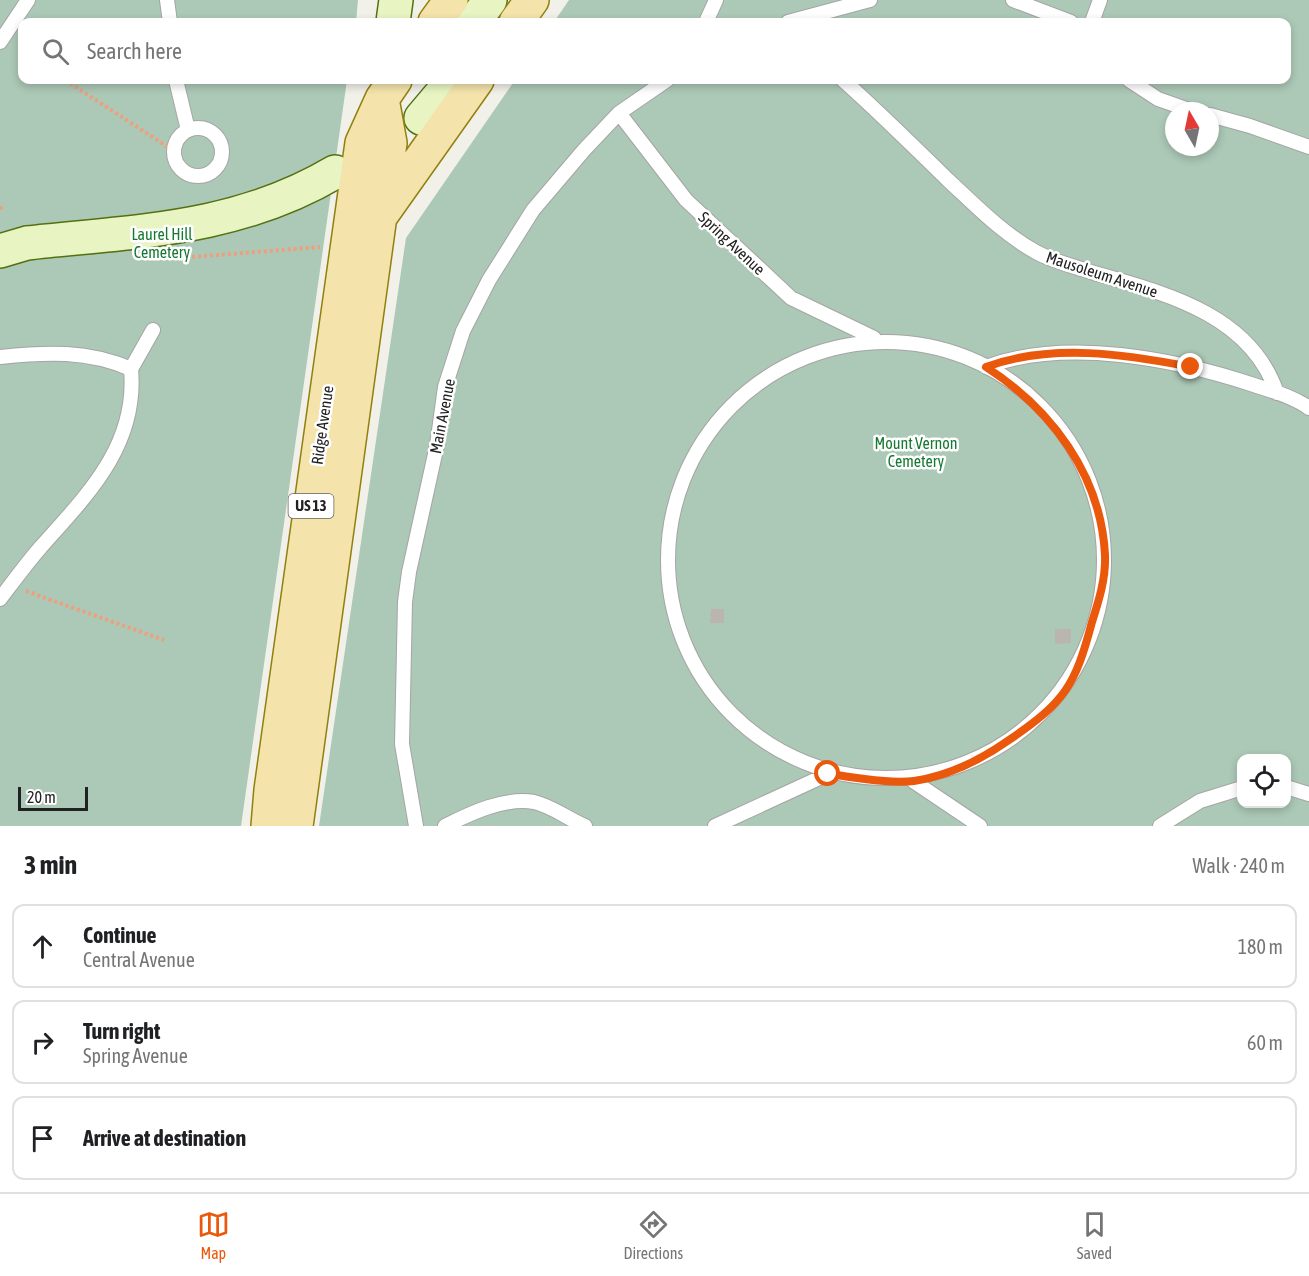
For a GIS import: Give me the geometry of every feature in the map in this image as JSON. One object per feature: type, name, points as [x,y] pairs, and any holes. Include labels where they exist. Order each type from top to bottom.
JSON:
[{"type":"main road","points":[[394,18],[396,0]]},
{"type":"main road","points":[[438,18],[451,0]]},
{"type":"main road","points":[[477,18],[490,0]]},
{"type":"main road","points":[[496,18],[508,0]]},
{"type":"main road","points":[[519,18],[532,0]]},
{"type":"main road","name":"US 13","points":[[380,218],[474,84]]},
{"type":"main road","name":"Ridge Avenue","points":[[296,826],[390,143],[414,89]]},
{"type":"main road","name":"Ridge Avenue","points":[[268,826],[362,143],[414,89]]},
{"type":"main road","points":[[0,251],[27,243],[183,226],[224,219],[333,182],[279,217],[217,236],[0,260]]},
{"type":"lane","points":[[0,42],[28,0]]},
{"type":"lane","points":[[167,0],[169,18]]},
{"type":"lane","points":[[708,18],[716,0]]},
{"type":"lane","points":[[803,18],[870,0]]},
{"type":"lane","points":[[1013,0],[1060,18]]},
{"type":"lane","points":[[1093,18],[1100,0]]},
{"type":"lane","points":[[177,84],[188,130]]},
{"type":"lane","name":"Main Avenue","points":[[416,826],[402,744],[405,602],[409,572],[437,445],[446,387],[463,331],[489,280],[533,210],[619,113],[661,84]]},
{"type":"lane","name":"Mausoleum Avenue","points":[[847,84],[980,210],[1015,238],[1036,252],[1182,300],[1232,328],[1253,350],[1270,374],[1277,393]]},
{"type":"lane","points":[[1135,84],[1166,102]]},
{"type":"lane","name":"Spring Avenue","points":[[619,113],[686,200],[791,298],[874,338]]},
{"type":"lane","points":[[1219,117],[1309,147]]},
{"type":"lane","points":[[204,129],[218,138],[222,154],[220,162],[208,173],[192,176],[178,167],[174,151],[181,135],[188,130],[204,129]]},
{"type":"lane","points":[[0,599],[38,551],[89,495],[100,478],[128,418],[132,396],[131,369],[153,330]]},
{"type":"lane","points":[[874,338],[935,342],[986,367],[1017,387],[1054,425],[1078,464],[1099,511],[1105,557],[1103,584],[1076,675],[1063,697],[1045,714],[997,749],[971,763],[913,781],[828,774],[782,752],[736,719],[700,675],[677,623],[668,567],[673,511],[692,458],[725,411],[759,381],[768,374],[819,349],[874,338]]},
{"type":"lane","points":[[986,367],[1010,358],[1042,353],[1114,356],[1191,367],[1277,393],[1309,408]]},
{"type":"lane","points":[[0,357],[74,354],[93,356],[131,369]]},
{"type":"lane","points":[[715,826],[828,774]]},
{"type":"lane","points":[[913,781],[980,826]]},
{"type":"lane","points":[[1291,788],[1309,794]]},
{"type":"lane","points":[[1160,826],[1200,801],[1237,790]]},
{"type":"lane","points":[[445,826],[489,807],[519,801],[543,806],[585,826]]},
{"type":"path","points":[[71,84],[174,151]]},
{"type":"path","points":[[0,209],[4,204]]},
{"type":"path","points":[[192,257],[329,246]]},
{"type":"path","points":[[24,590],[164,639]]},
{"type":"green space","name":"Laurel Hill Cemetery","points":[[0,0],[358,0],[356,18],[18,18],[18,84],[346,84],[241,826],[0,826]]},
{"type":"green space","name":"Mount Vernon Cemetery","points":[[569,0],[1309,0],[1309,826],[319,826],[406,238],[512,84],[1291,84],[1291,18],[557,18]]},
{"type":"building","points":[[711,609],[724,609],[724,623],[710,623]]},
{"type":"building","points":[[1055,629],[1071,629],[1071,643],[1055,644]]},
{"type":"route","points":[[828,774],[913,781],[971,763],[997,749],[1045,714],[1063,697],[1076,675],[1103,584],[1105,557],[1099,511],[1069,447],[1054,425],[1017,387],[986,367],[1010,358],[1042,353],[1114,356],[1156,360],[1191,367]]}]
